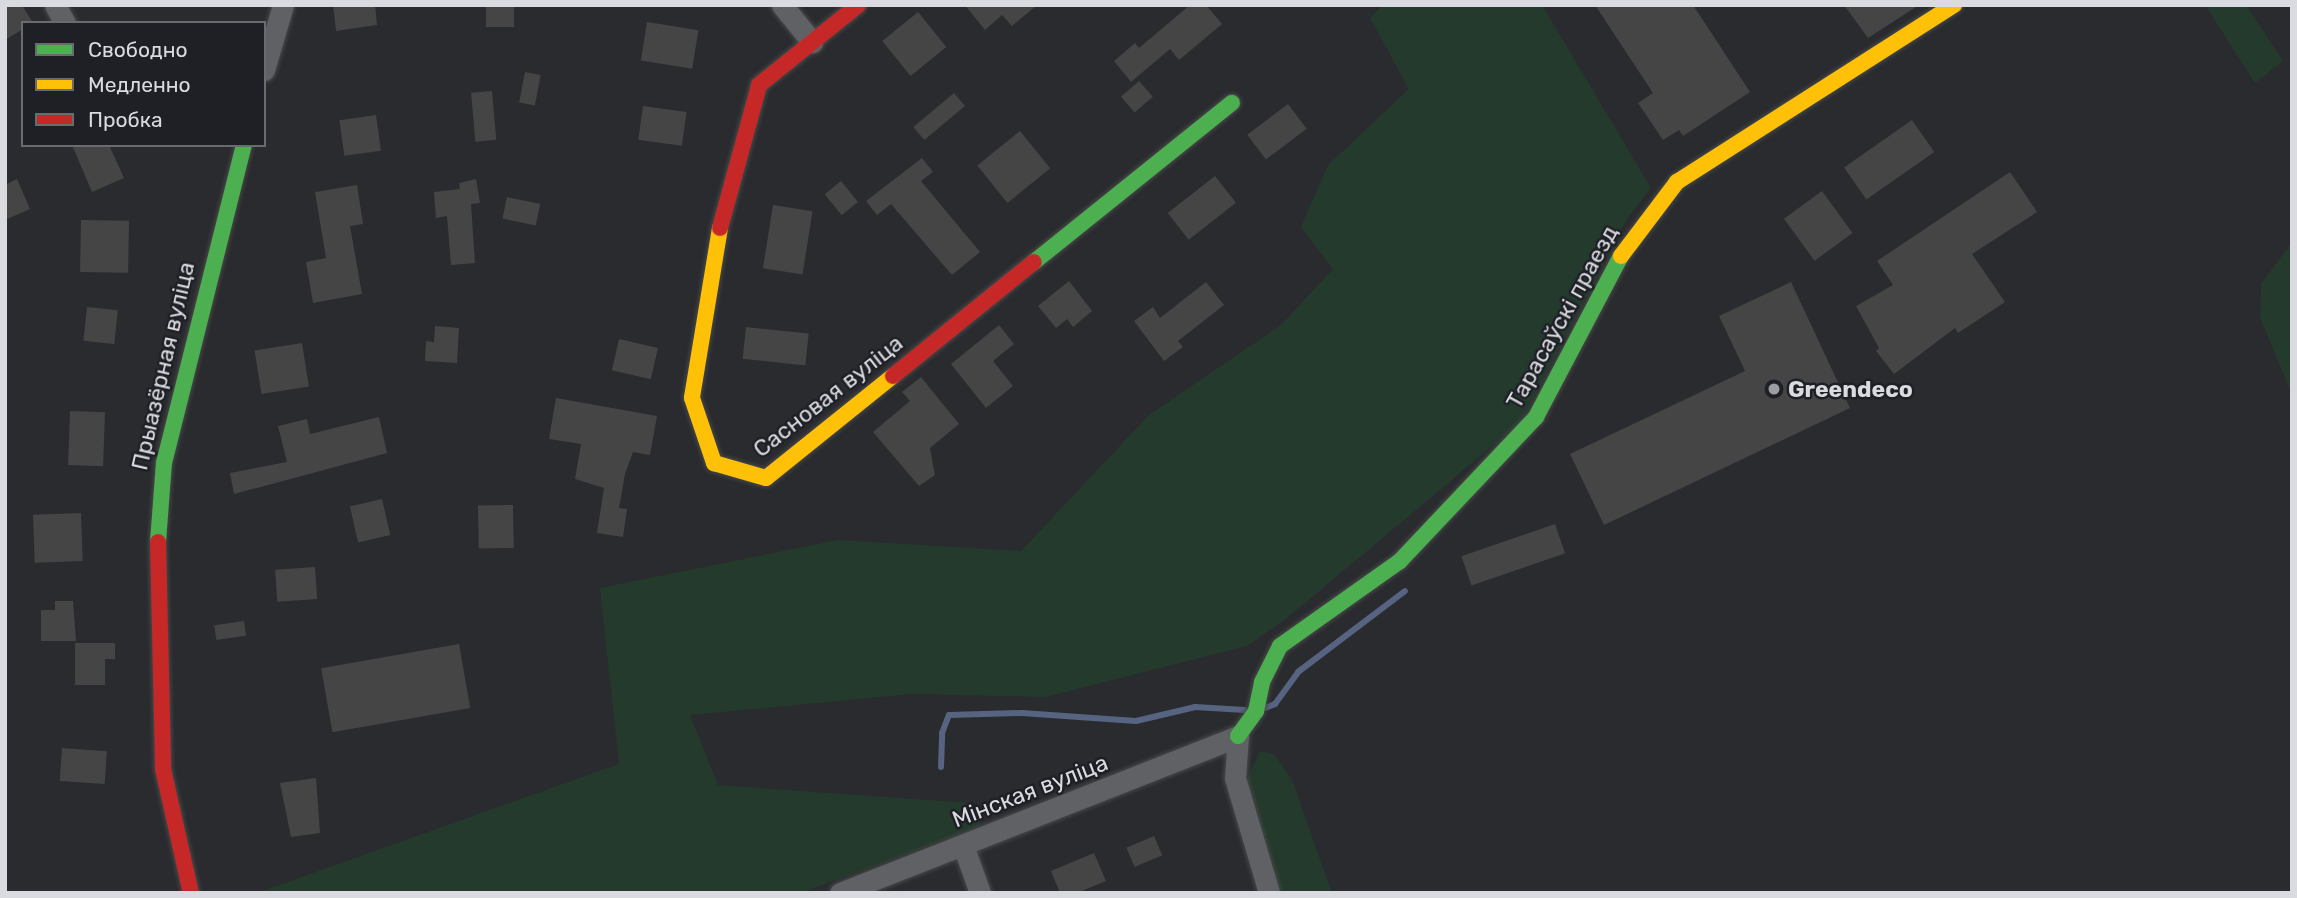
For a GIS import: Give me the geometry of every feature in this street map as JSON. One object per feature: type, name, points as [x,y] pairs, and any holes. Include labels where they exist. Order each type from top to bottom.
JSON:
[{"type":"street","points":[[55,5],[64,21]]},
{"type":"street","points":[[266,63],[283,5]]},
{"type":"street","points":[[782,5],[812,42]]},
{"type":"street","name":"Сасновая вуліца","points":[[858,5],[759,85],[716,245],[692,398],[714,463],[766,478],[1232,103]]},
{"type":"street","name":"Тарасаўскі праезд","points":[[1238,736],[1256,711],[1262,682],[1280,646],[1400,561],[1536,417],[1625,248],[1677,182],[1954,5]]},
{"type":"street","name":"Прыазёрная вуліца","points":[[191,893],[163,769],[156,673],[159,518],[176,408],[243,147]]},
{"type":"street","points":[[1238,736],[1235,778],[1269,893]]},
{"type":"street","name":"Мінская вуліца","points":[[840,893],[1238,736]]},
{"type":"street","points":[[963,845],[980,893]]},
{"type":"green space","points":[[1383,5],[1542,5],[1651,188],[1627,219],[1521,422],[1287,618],[1247,646],[1045,697],[912,694],[690,715],[718,785],[971,803],[981,826],[801,893],[257,893],[619,764],[600,588],[838,540],[1021,551],[1149,415],[1281,325],[1333,269],[1301,227],[1328,165],[1409,89],[1370,18]]},
{"type":"green space","points":[[2205,5],[2246,5],[2283,61],[2255,83]]},
{"type":"green space","points":[[2292,242],[2292,394],[2260,318],[2261,284]]},
{"type":"green space","points":[[1260,751],[1274,754],[1292,780],[1332,893],[1276,893],[1247,779]]},
{"type":"building","points":[[5,5],[22,5],[32,21],[21,21],[21,30],[5,40]]},
{"type":"building","points":[[333,5],[375,5],[377,25],[336,31]]},
{"type":"building","points":[[486,5],[514,5],[514,27],[486,27]]},
{"type":"building","points":[[965,5],[1037,5],[1012,26],[1002,15],[985,30]]},
{"type":"building","points":[[1190,5],[1206,5],[1222,24],[1179,60],[1170,49],[1131,82],[1114,61],[1135,43],[1139,48]]},
{"type":"building","points":[[1595,5],[1693,5],[1750,92],[1683,136],[1679,130],[1663,140],[1638,103],[1653,93]]},
{"type":"building","points":[[1844,5],[1919,5],[1868,38]]},
{"type":"building","points":[[918,12],[946,47],[911,76],[882,41]]},
{"type":"building","points":[[647,22],[698,30],[692,69],[641,61]]},
{"type":"building","points":[[525,72],[541,75],[535,105],[519,102]]},
{"type":"building","points":[[1139,81],[1153,97],[1135,113],[1121,97]]},
{"type":"building","points":[[492,91],[496,140],[475,142],[471,93]]},
{"type":"building","points":[[954,93],[965,106],[924,140],[913,127]]},
{"type":"building","points":[[1288,104],[1307,129],[1266,159],[1247,135]]},
{"type":"building","points":[[643,106],[687,112],[682,146],[638,140]]},
{"type":"building","points":[[376,115],[381,151],[344,156],[339,120]]},
{"type":"building","points":[[1912,120],[1934,152],[1866,200],[1844,168]]},
{"type":"building","points":[[1020,131],[1050,168],[1007,203],[977,166]]},
{"type":"building","points":[[73,147],[110,147],[124,178],[92,192]]},
{"type":"building","points":[[922,158],[933,172],[921,181],[980,252],[952,275],[891,204],[877,215],[866,201]]},
{"type":"building","points":[[2010,172],[2037,212],[1972,254],[2005,302],[1958,333],[1955,328],[1894,374],[1876,351],[1879,348],[1856,306],[1893,285],[1877,261]]},
{"type":"building","points":[[1215,176],[1236,203],[1189,240],[1168,213]]},
{"type":"building","points":[[17,179],[30,209],[5,220],[5,185]]},
{"type":"building","points":[[476,179],[480,203],[471,204],[475,263],[451,265],[447,216],[436,218],[434,192],[460,189],[459,183]]},
{"type":"building","points":[[841,181],[858,202],[842,215],[825,194]]},
{"type":"building","points":[[357,185],[363,224],[350,226],[362,294],[313,303],[306,262],[326,258],[315,192]]},
{"type":"building","points":[[1822,191],[1853,233],[1815,261],[1784,219]]},
{"type":"building","points":[[507,197],[540,204],[536,226],[502,219]]},
{"type":"building","points":[[773,205],[813,211],[802,274],[763,268]]},
{"type":"building","points":[[81,220],[129,221],[128,273],[80,272]]},
{"type":"building","points":[[1069,281],[1092,311],[1073,327],[1067,319],[1056,328],[1038,306]]},
{"type":"building","points":[[1206,282],[1224,305],[1178,341],[1183,347],[1164,361],[1134,321],[1153,307],[1160,318]]},
{"type":"building","name":"Greendeco","points":[[1791,282],[1850,408],[1604,525],[1570,454],[1745,371],[1719,316]]},
{"type":"building","points":[[87,307],[118,310],[114,344],[83,341]]},
{"type":"building","points":[[999,325],[1014,344],[993,361],[1013,386],[986,408],[951,364]]},
{"type":"building","points":[[435,326],[459,328],[457,363],[425,361],[426,341],[434,342]]},
{"type":"building","points":[[746,327],[809,334],[805,365],[743,359]]},
{"type":"building","points":[[619,339],[658,348],[651,379],[612,370]]},
{"type":"building","points":[[302,343],[309,386],[261,394],[255,351]]},
{"type":"building","points":[[921,377],[959,424],[930,448],[935,475],[919,486],[873,432],[910,401],[902,392]]},
{"type":"building","points":[[556,398],[657,416],[650,455],[633,452],[625,474],[619,508],[627,509],[623,537],[597,533],[604,488],[575,479],[581,444],[549,439]]},
{"type":"building","points":[[70,411],[105,412],[103,466],[68,465]]},
{"type":"building","points":[[379,417],[387,453],[234,494],[230,473],[287,462],[278,426],[307,419],[310,434]]},
{"type":"building","points":[[382,499],[390,535],[358,542],[350,506]]},
{"type":"building","points":[[513,505],[514,548],[479,549],[478,506]]},
{"type":"building","points":[[81,513],[83,561],[35,563],[33,515]]},
{"type":"building","points":[[1555,524],[1565,553],[1471,586],[1461,556]]},
{"type":"building","points":[[315,567],[317,599],[277,602],[275,570]]},
{"type":"building","points":[[55,601],[73,601],[76,641],[41,641],[41,610],[55,610]]},
{"type":"building","points":[[244,621],[246,636],[216,640],[214,625]]},
{"type":"building","points":[[75,643],[115,643],[115,659],[105,659],[105,685],[75,685]]},
{"type":"building","points":[[459,644],[470,708],[332,732],[321,668]]},
{"type":"building","points":[[62,748],[107,751],[105,784],[60,781]]},
{"type":"building","points":[[316,778],[320,833],[291,837],[280,783]]},
{"type":"building","points":[[1154,836],[1162,855],[1135,867],[1126,848]]},
{"type":"building","points":[[1094,853],[1106,881],[1077,893],[1060,893],[1051,871]]},
{"type":"waterway","points":[[1265,708],[1275,704],[1298,672],[1405,591]]},
{"type":"waterway","points":[[941,767],[942,733],[949,715],[1022,713],[1136,721],[1195,707],[1245,710]]},
{"type":"traffic: fast","points":[[1034,262],[1232,103]]},
{"type":"traffic: fast","points":[[158,542],[164,463],[243,147]]},
{"type":"traffic: fast","points":[[1238,736],[1256,711],[1262,682],[1280,646],[1400,561],[1536,417],[1621,256]]},
{"type":"traffic: slow","points":[[1621,256],[1677,182],[1954,5]]},
{"type":"traffic: slow","points":[[720,228],[692,398],[714,463],[766,478],[893,376]]},
{"type":"traffic: jam","points":[[720,228],[759,85],[858,5]]},
{"type":"traffic: jam","points":[[893,376],[1034,262]]},
{"type":"traffic: jam","points":[[158,542],[163,769],[191,893]]},
{"type":"place","name":"Greendeco","points":[[1774,389]]}]
